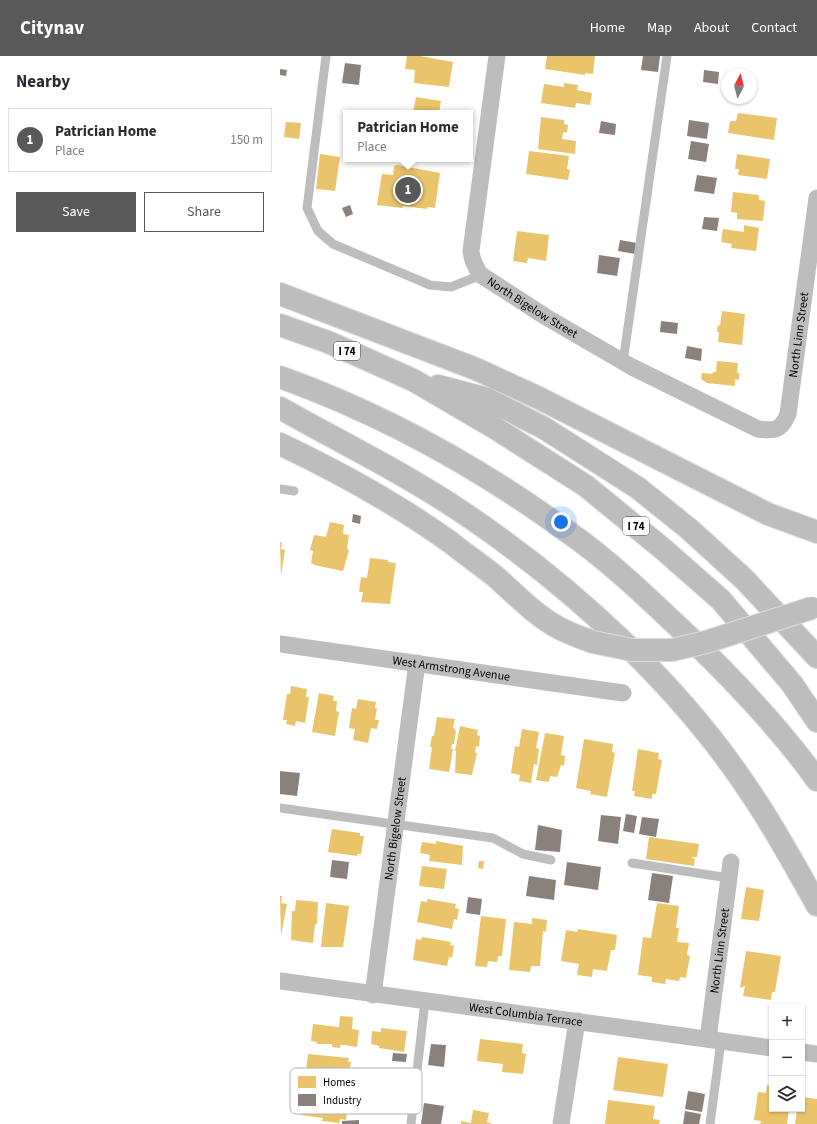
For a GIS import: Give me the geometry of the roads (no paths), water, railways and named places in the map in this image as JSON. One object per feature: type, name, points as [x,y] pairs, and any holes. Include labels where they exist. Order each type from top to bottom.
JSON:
[{"type":"highway","points":[[280,294],[414,344],[489,374],[768,514],[817,532]]},
{"type":"highway","name":"I 74","points":[[280,325],[328,342],[413,380],[495,428],[586,486],[663,549],[721,600],[792,684],[817,721]]},
{"type":"highway","points":[[280,377],[368,414],[427,443],[505,488],[569,532],[622,574],[722,669],[780,733],[817,780]]},
{"type":"highway","points":[[413,380],[487,399],[544,428],[638,488],[689,529],[744,579],[817,657]]},
{"type":"highway","points":[[280,408],[380,462],[466,514],[553,580],[645,663],[685,706],[753,796],[817,905]]},
{"type":"highway","points":[[280,444],[384,499],[467,555],[496,577],[529,607],[550,623],[560,629],[593,642],[632,650],[672,650],[706,642],[814,607]]},
{"type":"street","name":"North Bigelow Street","points":[[497,56],[471,251],[472,260],[481,275],[546,317],[623,362],[749,426],[758,429],[772,430],[780,428],[784,424]]},
{"type":"street","name":"North Linn Street","points":[[784,424],[789,407],[817,198]]},
{"type":"street","name":"West Armstrong Avenue","points":[[280,644],[623,693]]},
{"type":"street","name":"North Bigelow Street","points":[[373,995],[417,663]]},
{"type":"street","name":"North Linn Street","points":[[714,1040],[730,870]]},
{"type":"street","name":"West Columbia Terrace","points":[[281,986],[373,995],[769,1048]]},
{"type":"street","points":[[561,1124],[577,1021]]},
{"type":"street","points":[[805,1052],[817,1054]]},
{"type":"lane","points":[[326,56],[307,208],[318,231],[332,244],[430,285],[451,287],[481,275]]},
{"type":"lane","points":[[623,362],[667,56]]},
{"type":"lane","points":[[280,489],[294,491]]},
{"type":"lane","points":[[280,808],[493,838],[523,854],[551,860]]},
{"type":"lane","points":[[632,863],[730,870]]},
{"type":"lane","points":[[417,1068],[426,1002]]},
{"type":"lane","points":[[710,1124],[714,1040]]},
{"type":"lane","points":[[410,1124],[411,1114]]},
{"type":"place","name":"Patrician Home","points":[[408,190]]}]
